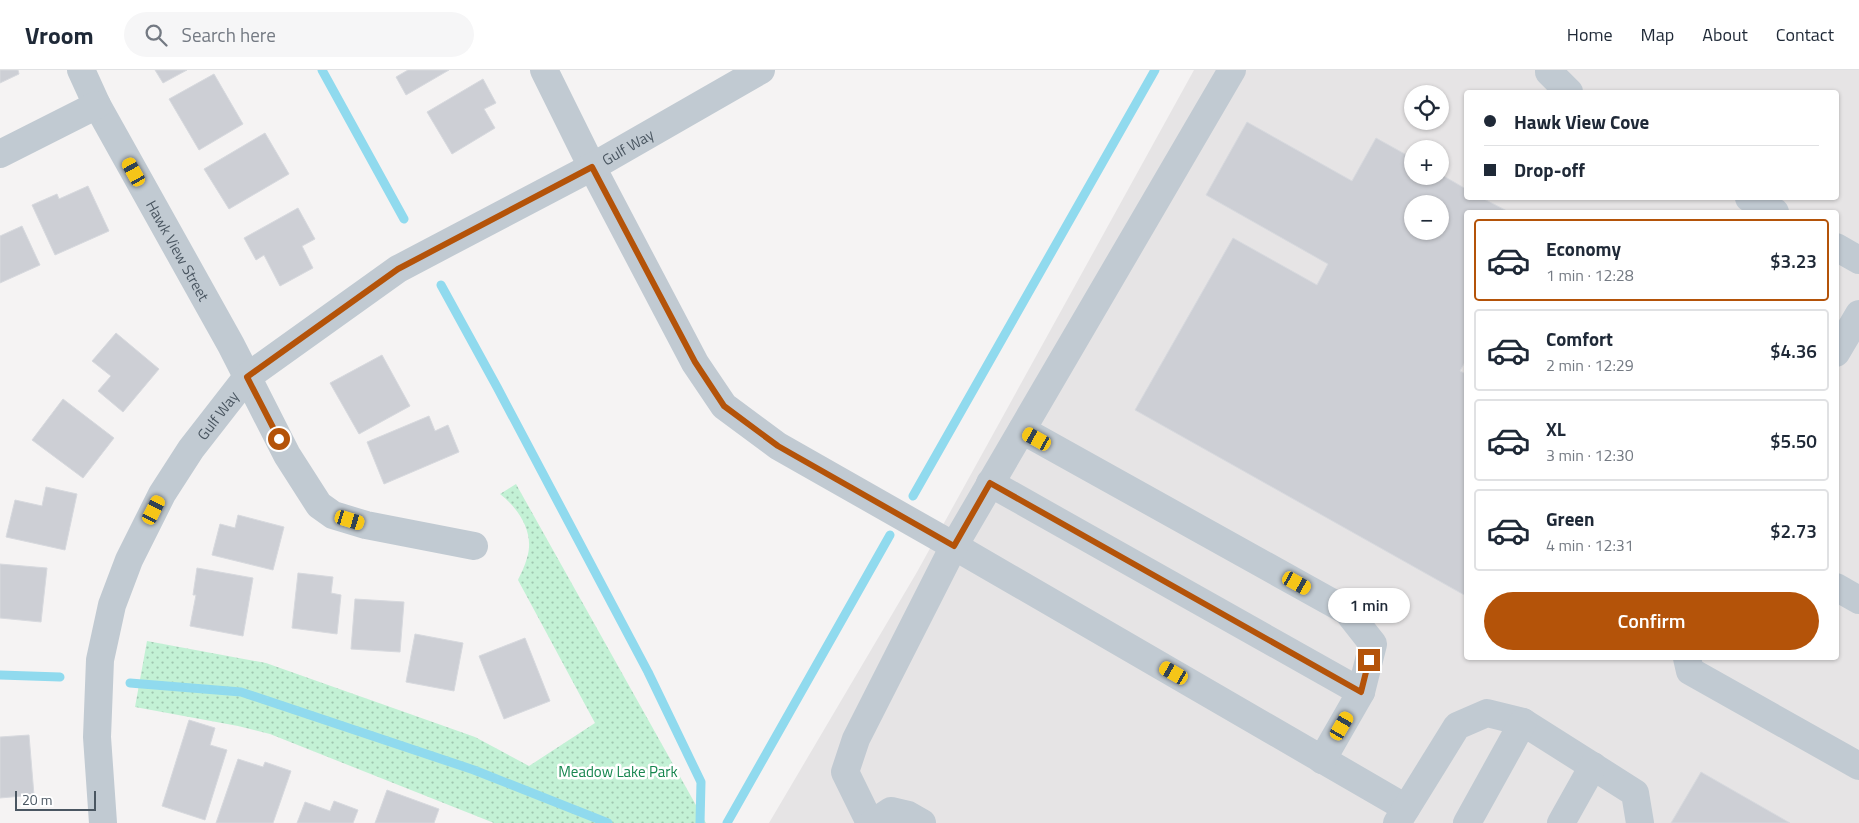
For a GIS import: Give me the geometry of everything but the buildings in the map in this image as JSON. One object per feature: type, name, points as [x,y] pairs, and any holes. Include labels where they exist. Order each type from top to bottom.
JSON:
[{"type":"street","name":"Hawk View Street","points":[[81,70],[97,105],[247,377],[287,455],[320,505],[333,515],[366,525],[474,546]]},
{"type":"street","points":[[544,70],[592,167],[695,362],[724,406],[778,446],[1322,760],[1401,816],[1458,726],[1486,713],[1523,722],[1635,792],[1640,823]]},
{"type":"street","name":"Gulf Way","points":[[103,823],[97,737],[102,648],[112,605],[129,560],[162,494],[191,449],[247,377],[398,269],[592,167],[760,70]]},
{"type":"street","points":[[922,823],[908,815],[891,811],[872,823],[845,772],[856,739],[954,546],[1232,70]]},
{"type":"street","points":[[1549,70],[1567,90]]},
{"type":"street","points":[[0,154],[97,105]]},
{"type":"street","points":[[1753,200],[1771,210]]},
{"type":"street","points":[[1839,249],[1859,260]]},
{"type":"street","points":[[1839,348],[1859,314]]},
{"type":"street","points":[[1022,430],[1347,611],[1373,644],[1361,692],[1322,760]]},
{"type":"street","points":[[990,483],[1361,692]]},
{"type":"street","points":[[1839,589],[1859,600]]},
{"type":"street","points":[[1687,660],[1690,671],[1859,766]]},
{"type":"street","points":[[1467,823],[1523,722]]},
{"type":"street","points":[[1561,823],[1593,766]]},
{"type":"shaded area","points":[[1194,70],[1859,70],[1859,823],[769,823],[917,572]]},
{"type":"green space","name":"Meadow Lake Park","points":[[516,484],[706,823],[494,823],[270,734],[238,726],[135,707],[147,641],[266,663],[475,737],[529,766],[595,723],[518,580],[527,558],[529,540],[524,522],[519,514],[500,494]]},
{"type":"waterway","points":[[322,70],[404,219]]},
{"type":"waterway","points":[[913,496],[1155,70]]},
{"type":"waterway","points":[[441,285],[648,672],[701,782],[700,823]]},
{"type":"waterway","points":[[727,823],[890,535]]},
{"type":"waterway","points":[[0,675],[60,677]]},
{"type":"waterway","points":[[130,683],[241,692],[474,770],[608,823]]},
{"type":"route","points":[[279,439],[247,377],[398,269],[592,167],[695,362],[724,406],[778,446],[954,546],[990,483],[1361,692],[1369,660]]}]
